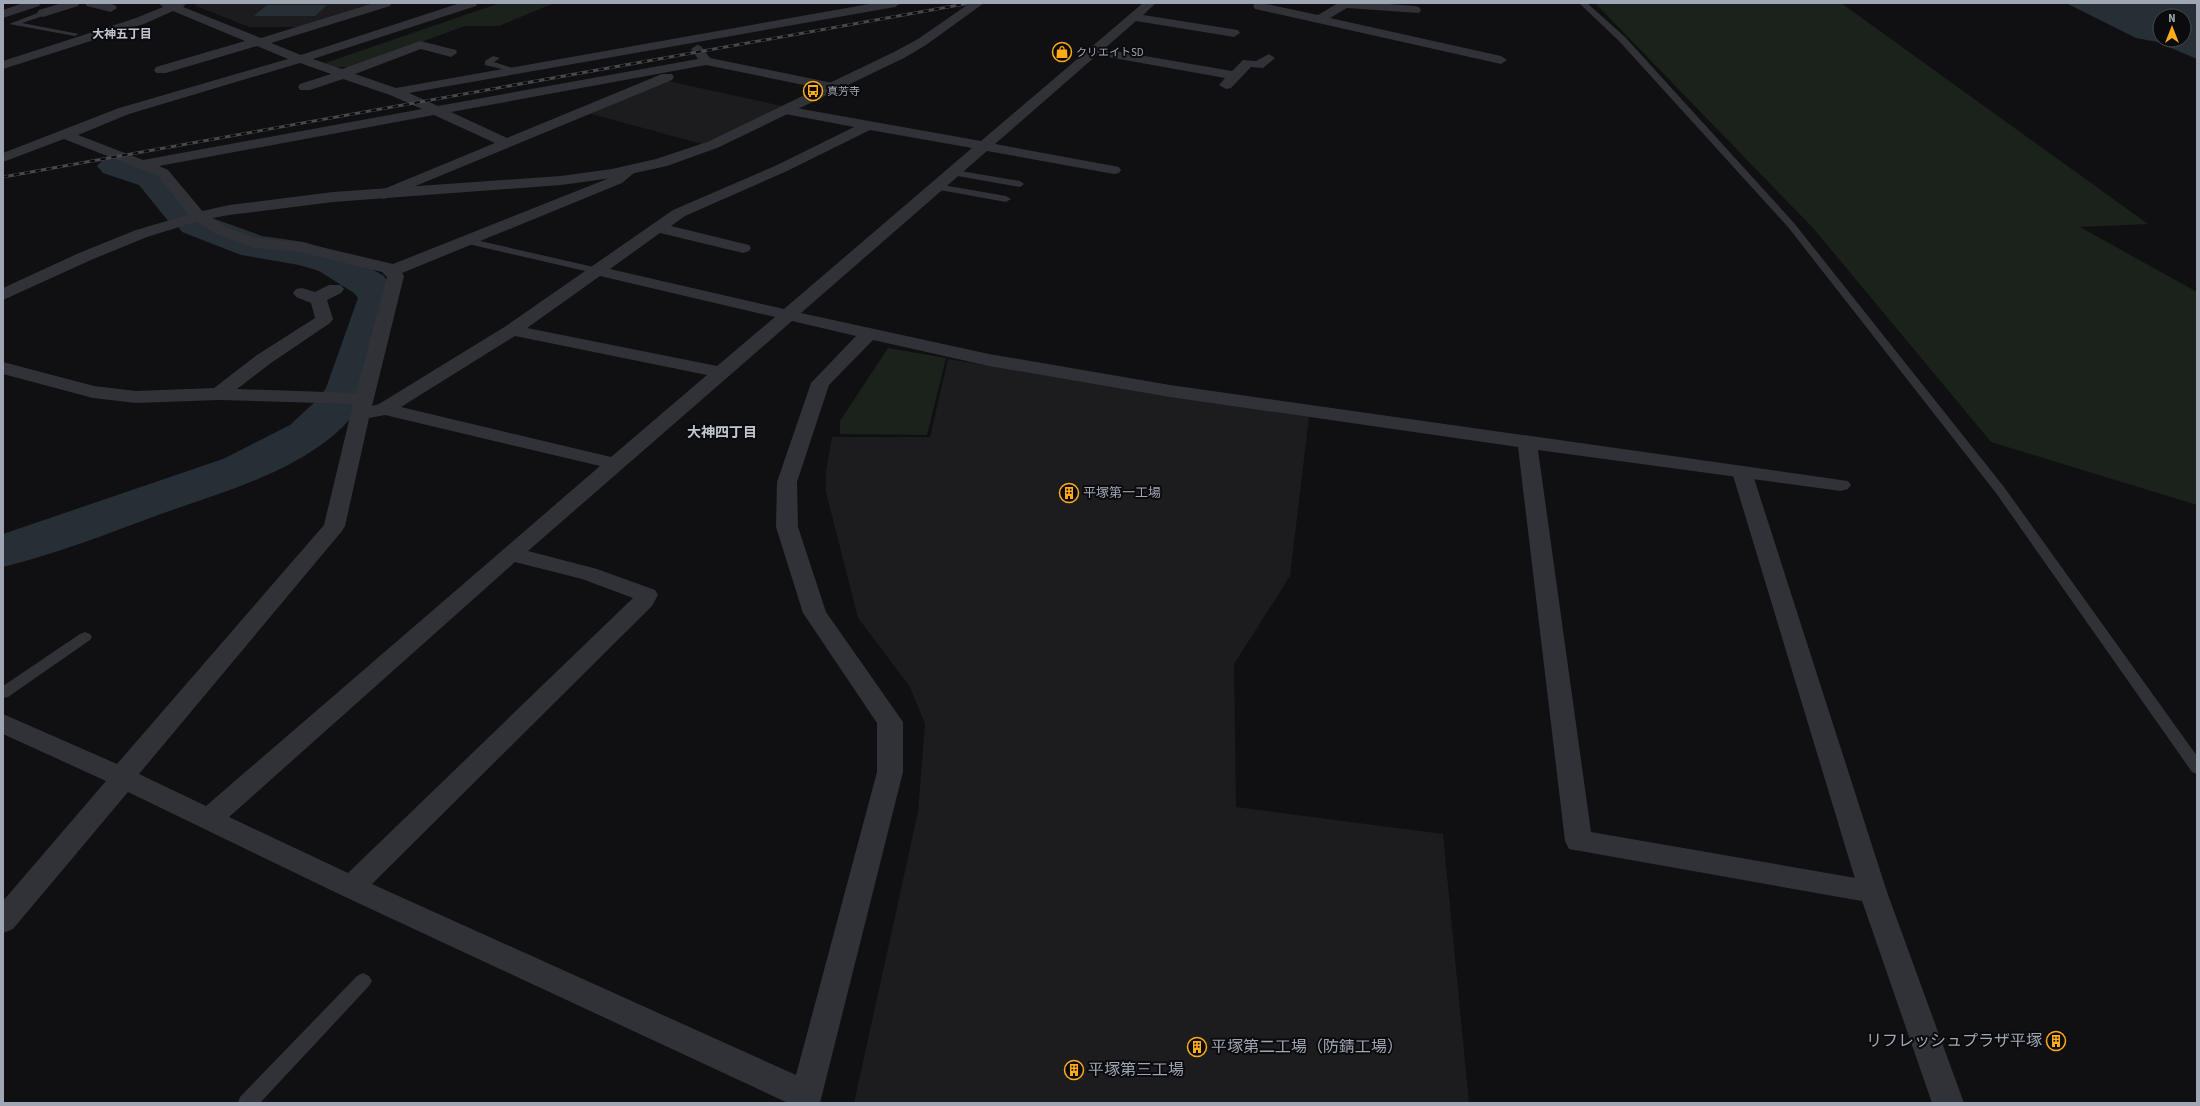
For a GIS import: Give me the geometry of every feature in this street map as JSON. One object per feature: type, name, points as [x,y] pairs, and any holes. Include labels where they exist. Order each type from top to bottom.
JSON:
[{"type":"street","points":[[3,14],[35,3]]},
{"type":"street","points":[[91,3],[111,8]]},
{"type":"street","points":[[161,70],[181,67],[259,41],[386,3]]},
{"type":"street","points":[[3,158],[124,111],[300,59],[472,3]]},
{"type":"street","points":[[395,92],[895,3]]},
{"type":"street","points":[[3,295],[112,245],[198,216],[276,204],[384,194],[562,181],[628,172],[685,156],[833,87],[922,42],[978,3]]},
{"type":"street","points":[[208,819],[511,554],[788,315],[985,146],[1107,45],[1150,3]]},
{"type":"street","points":[[1319,20],[1345,3],[1397,6],[1415,10]]},
{"type":"street","points":[[5,63],[140,21],[173,4],[300,59],[395,92],[507,144]]},
{"type":"street","points":[[1257,4],[1319,20],[1501,60]]},
{"type":"street","points":[[46,8],[68,5]]},
{"type":"street","points":[[769,25],[798,8]]},
{"type":"street","points":[[344,16],[386,31]]},
{"type":"street","points":[[1134,17],[1219,28],[1234,33]]},
{"type":"street","points":[[696,26],[720,33]]},
{"type":"street","points":[[690,39],[706,61]]},
{"type":"street","points":[[305,87],[420,45],[451,54]]},
{"type":"street","points":[[1107,45],[1236,76]]},
{"type":"street","points":[[1225,86],[1248,63],[1258,65],[1269,58]]},
{"type":"street","points":[[140,165],[706,61],[833,87]]},
{"type":"street","points":[[384,194],[706,61]]},
{"type":"street","points":[[785,110],[1114,170]]},
{"type":"street","points":[[386,409],[512,330],[679,213],[780,169],[868,125]]},
{"type":"street","points":[[3,921],[116,789],[121,777],[334,526],[362,407],[396,276],[388,268],[300,247],[254,243],[220,230],[198,216],[173,184],[162,173],[70,137],[74,130]]},
{"type":"street","points":[[391,271],[617,180],[628,172]]},
{"type":"street","points":[[658,228],[717,247],[743,248]]},
{"type":"street","points":[[598,271],[869,334],[989,360],[1170,391],[1841,485]]},
{"type":"street","points":[[219,394],[264,358],[292,345],[324,319],[309,295],[334,289]]},
{"type":"street","points":[[512,330],[722,373]]},
{"type":"street","points":[[3,724],[121,777],[351,887],[805,1099],[890,772],[890,722],[852,669],[815,612],[787,527],[787,482],[820,383],[869,334]]},
{"type":"street","points":[[3,368],[92,392],[136,397],[219,394],[386,409],[616,464]]},
{"type":"street","points":[[1527,442],[1579,841],[1873,892]]},
{"type":"street","points":[[1742,472],[1873,892],[1948,1103]]},
{"type":"street","points":[[351,887],[644,601],[647,595],[588,574],[511,554]]},
{"type":"lane","points":[[1583,3],[1622,39],[1791,225],[2000,490],[2197,768]]},
{"type":"lane","points":[[46,8],[13,24],[75,34]]},
{"type":"lane","points":[[496,58],[488,64],[518,71]]},
{"type":"lane","points":[[955,173],[1020,184]]},
{"type":"lane","points":[[937,188],[1006,199]]},
{"type":"lane","points":[[467,241],[598,271]]},
{"type":"lane","points":[[3,693],[85,637]]},
{"type":"lane","points":[[247,1103],[363,981]]},
{"type":"shaded area","points":[[196,3],[374,3],[299,27],[249,27],[196,6]]},
{"type":"shaded area","points":[[500,3],[554,3],[499,26],[465,26],[353,67],[335,67],[325,63]]},
{"type":"shaded area","points":[[1595,3],[1841,3],[2148,224],[2080,227],[2197,292],[2197,505],[1991,442],[1813,228]]},
{"type":"shaded area","points":[[2066,3],[2197,3],[2197,59],[2171,48],[2192,48],[2192,8],[2152,8],[2152,41],[2136,38]]},
{"type":"shaded area","points":[[267,5],[327,5],[315,16],[254,16]]},
{"type":"shaded area","points":[[663,80],[782,106],[702,144],[588,113]]},
{"type":"shaded area","points":[[888,348],[946,358],[927,435],[840,434],[840,421]]},
{"type":"shaded area","points":[[948,359],[1309,417],[1290,576],[1234,664],[1236,807],[1443,834],[1469,1103],[854,1103],[918,812],[925,724],[910,687],[858,618],[826,492],[826,472],[832,437],[930,437]]},
{"type":"waterway","points":[[115,166],[152,177],[182,214]]},
{"type":"waterway","points":[[3,551],[91,522],[240,469],[307,435],[333,410],[348,389],[378,298],[370,285],[333,263],[304,254],[255,247],[195,224]]},
{"type":"railway","points":[[3,177],[970,3]]},
{"type":"place","name":"クリエイトSD","points":[[1062,52]]},
{"type":"place","name":"真芳寺","points":[[813,91]]},
{"type":"place","name":"平塚第一工場","points":[[1069,493]]},
{"type":"place","name":"リフレッシュプラザ平塚","points":[[2056,1041]]},
{"type":"place","name":"平塚第二工場（防錆工場）","points":[[1197,1047]]},
{"type":"place","name":"平塚第三工場","points":[[1074,1070]]},
{"type":"district","name":"大神五丁目","points":[[122,34]]},
{"type":"district","name":"大神四丁目","points":[[722,433]]}]
